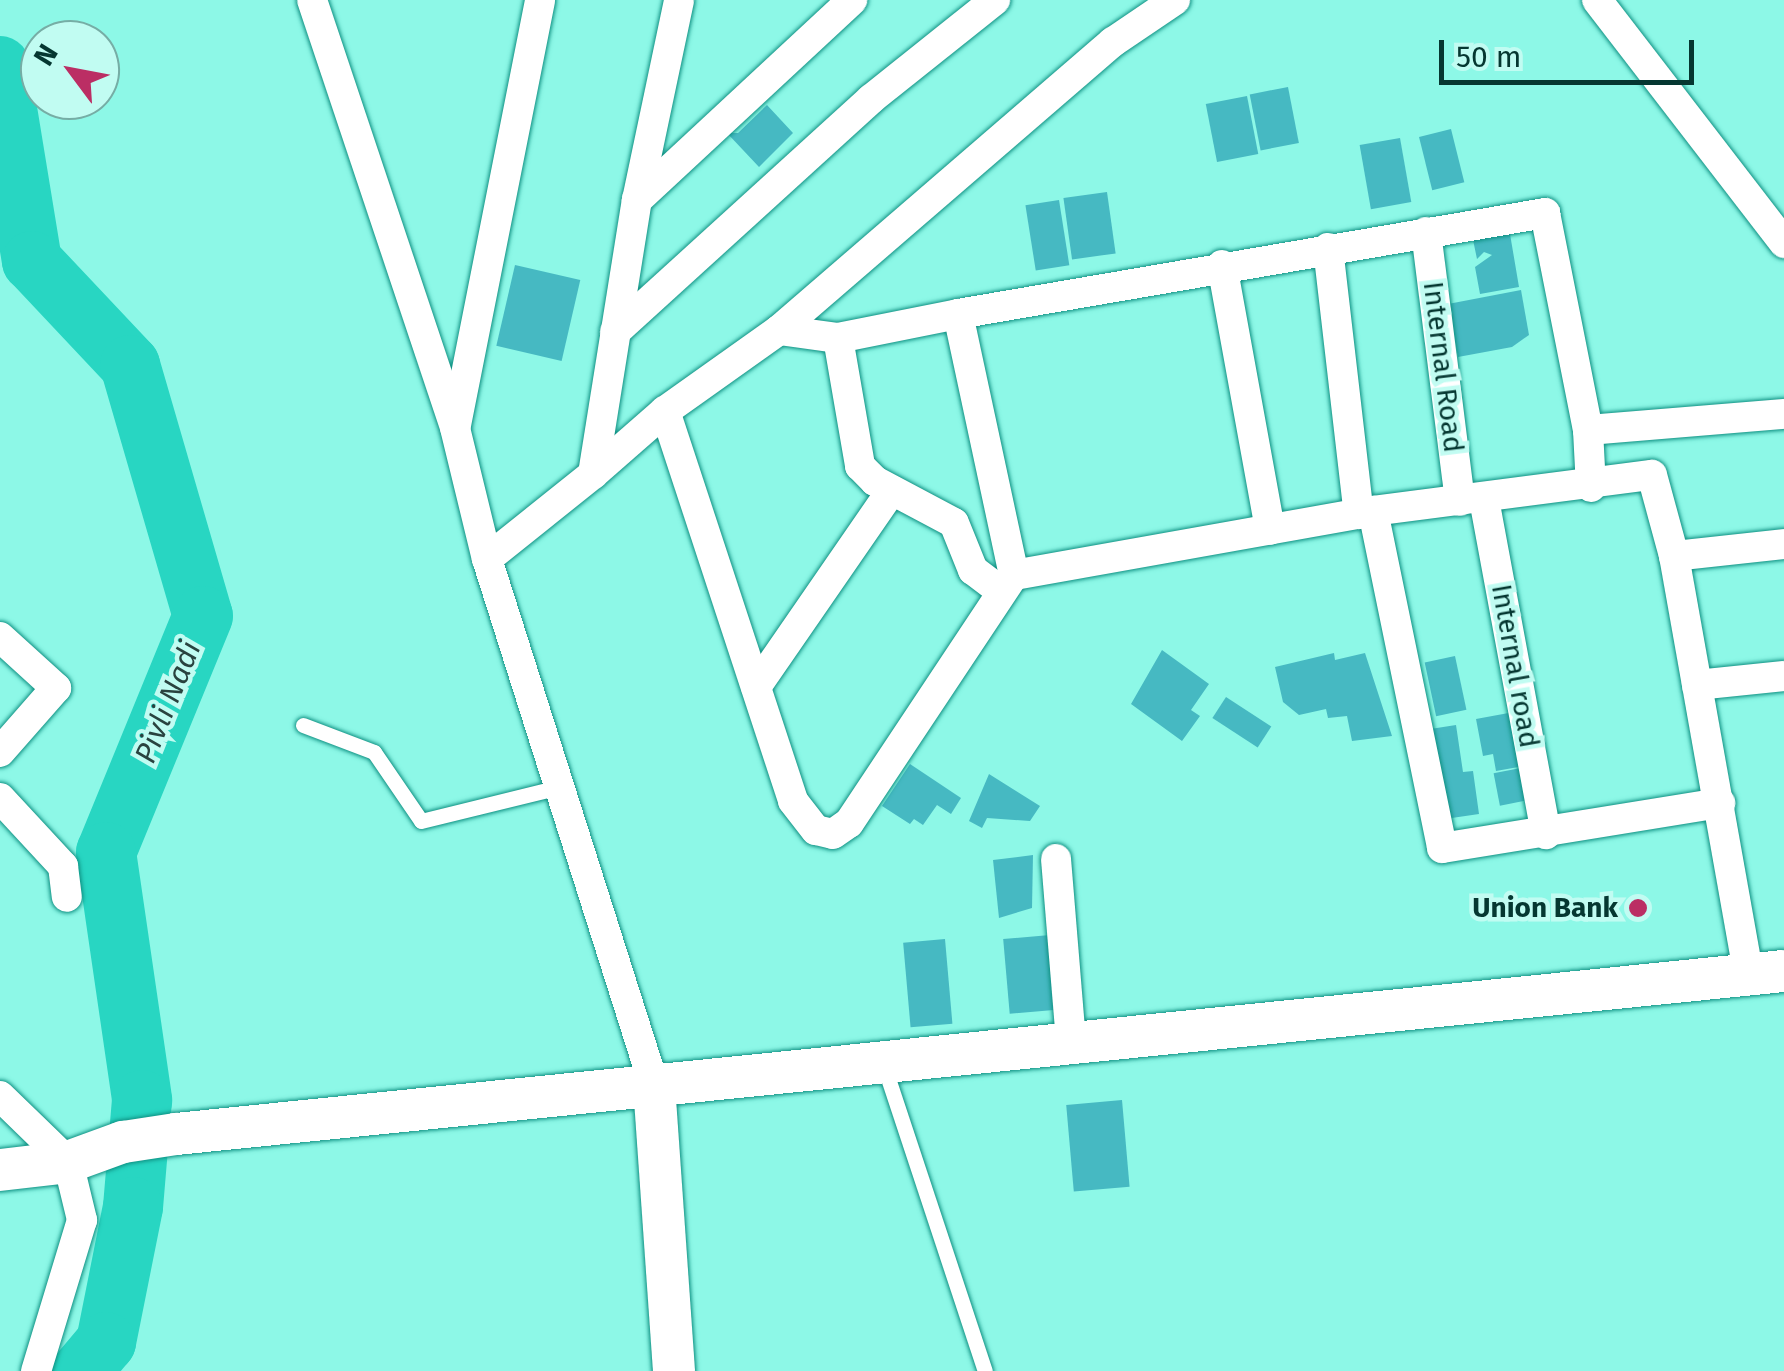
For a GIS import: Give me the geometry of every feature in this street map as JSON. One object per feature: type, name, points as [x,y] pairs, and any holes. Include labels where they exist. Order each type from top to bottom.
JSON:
[{"type":"street","points":[[312,0],[456,428],[486,559],[654,1085],[674,1371]]},
{"type":"street","points":[[456,428],[540,0]]},
{"type":"street","points":[[594,474],[637,200],[679,0]]},
{"type":"street","points":[[637,200],[852,0]]},
{"type":"street","points":[[616,332],[871,99],[995,0]]},
{"type":"street","points":[[486,559],[594,474],[665,411],[779,330],[1022,118],[1175,0]]},
{"type":"street","points":[[1597,0],[1784,243]]},
{"type":"street","points":[[779,330],[838,338],[1222,265],[1544,213],[1588,430],[1591,487]]},
{"type":"street","name":"Internal Road","points":[[1426,232],[1472,500]]},
{"type":"street","points":[[1328,248],[1366,512],[1436,840],[1450,850],[1720,803]]},
{"type":"street","points":[[1222,265],[1270,530]]},
{"type":"street","points":[[665,411],[804,820],[833,834],[848,823],[1008,584],[958,314]]},
{"type":"street","points":[[0,1170],[68,1162],[123,1142],[176,1134],[1767,973],[1720,803],[1674,556],[1652,475],[1591,487],[1366,512],[1008,584],[973,570],[954,523],[892,490],[860,466],[838,338]]},
{"type":"street","points":[[1588,430],[1784,414]]},
{"type":"street","points":[[756,688],[892,490]]},
{"type":"street","name":"Internal road","points":[[1472,500],[1546,834]]},
{"type":"street","points":[[1674,556],[1784,544]]},
{"type":"street","points":[[0,637],[56,688],[0,752]]},
{"type":"street","points":[[1697,685],[1784,676]]},
{"type":"street","points":[[0,798],[62,866],[67,897]]},
{"type":"street","points":[[1056,858],[1071,1043]]},
{"type":"street","points":[[0,1096],[68,1162],[82,1220],[36,1371]]},
{"type":"lane","points":[[303,725],[374,752],[421,820],[559,787]]},
{"type":"lane","points":[[883,1062],[985,1371]]},
{"type":"building","points":[[1288,87],[1299,143],[1261,150],[1250,94]]},
{"type":"building","points":[[1247,96],[1258,154],[1217,162],[1206,104]]},
{"type":"building","points":[[767,105],[793,133],[759,167],[727,133],[738,133]]},
{"type":"building","points":[[1451,129],[1464,182],[1432,190],[1419,137]]},
{"type":"building","points":[[1400,138],[1411,202],[1371,209],[1360,145]]},
{"type":"building","points":[[1107,192],[1116,253],[1072,260],[1063,198]]},
{"type":"building","points":[[1059,200],[1069,265],[1036,271],[1025,205]]},
{"type":"building","points":[[1509,228],[1519,287],[1480,294],[1475,267],[1492,255],[1484,252],[1477,259],[1472,235]]},
{"type":"building","points":[[515,265],[580,280],[562,361],[496,346]]},
{"type":"building","points":[[1521,290],[1529,335],[1512,347],[1458,357],[1448,304]]},
{"type":"building","points":[[1162,650],[1209,684],[1191,710],[1200,716],[1182,741],[1131,704]]},
{"type":"building","points":[[1334,653],[1335,660],[1365,653],[1392,736],[1352,741],[1347,716],[1328,718],[1326,709],[1299,715],[1283,702],[1275,667]]},
{"type":"building","points":[[1455,656],[1466,710],[1436,716],[1425,662]]},
{"type":"building","points":[[1226,697],[1271,726],[1258,747],[1212,718]]},
{"type":"building","points":[[1514,712],[1524,766],[1496,771],[1493,754],[1483,756],[1476,719]]},
{"type":"building","points":[[1456,725],[1463,772],[1473,771],[1479,814],[1438,820],[1424,730]]},
{"type":"building","points":[[910,764],[961,798],[951,814],[937,805],[923,825],[914,819],[910,824],[882,806]]},
{"type":"building","points":[[1526,767],[1532,799],[1500,806],[1494,773]]},
{"type":"building","points":[[989,774],[1040,806],[1030,821],[987,818],[982,828],[969,821]]},
{"type":"building","points":[[1033,855],[1032,908],[999,918],[993,860]]},
{"type":"building","points":[[1050,935],[1057,1010],[1010,1014],[1003,939]]},
{"type":"building","points":[[945,939],[952,1024],[911,1027],[903,943]]},
{"type":"building","points":[[1122,1100],[1130,1187],[1074,1192],[1066,1105]]},
{"type":"waterway","name":"Pivli Nadi","points":[[0,66],[32,261],[130,365],[203,616],[106,852],[142,1100],[133,1207],[106,1342],[82,1371]]},
{"type":"place","name":"Union Bank","points":[[1638,908]]}]
